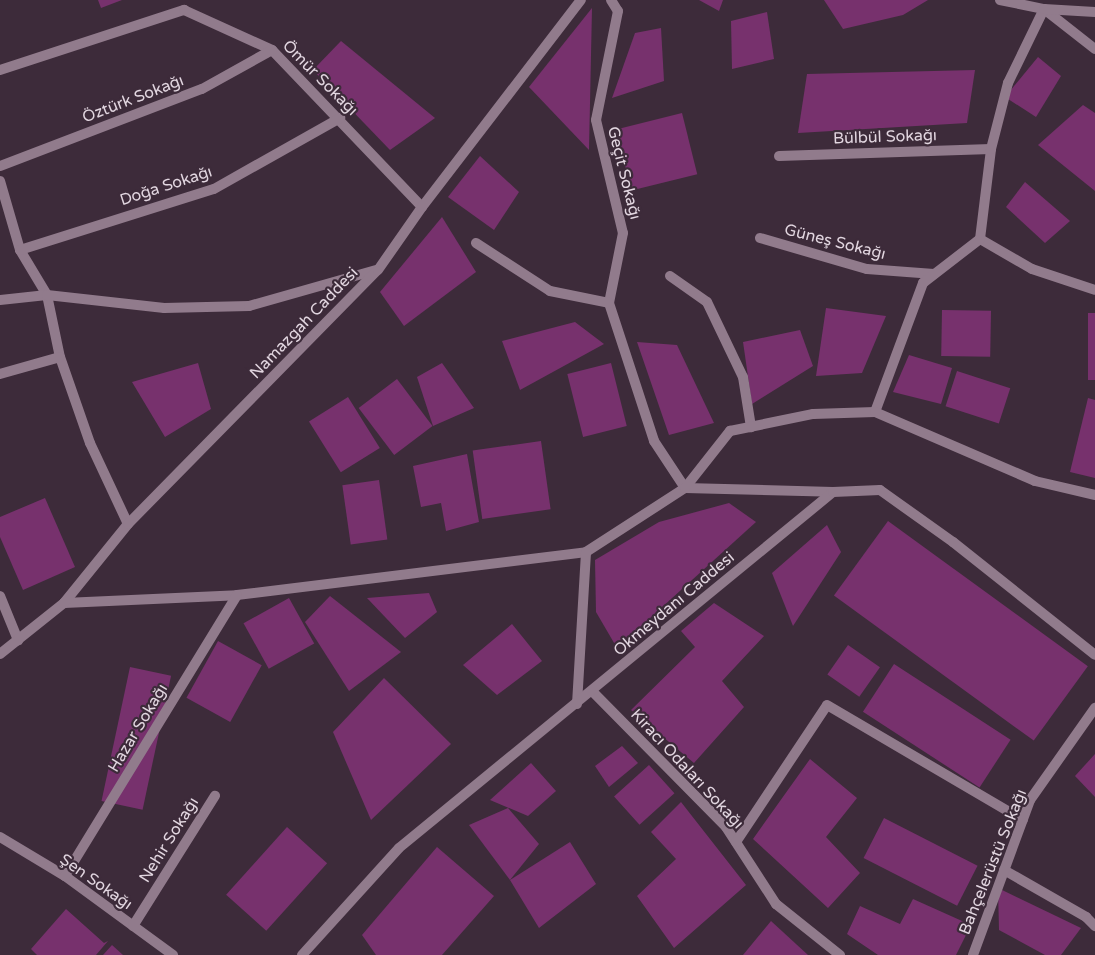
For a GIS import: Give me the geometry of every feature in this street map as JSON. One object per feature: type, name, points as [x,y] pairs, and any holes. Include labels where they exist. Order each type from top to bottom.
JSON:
[{"type":"street","name":"Namazgah Caddesi","points":[[0,654],[64,603],[128,524],[378,270],[422,207],[581,0]]},
{"type":"street","name":"Geçit Sokağı","points":[[611,0],[618,11],[596,120],[623,233],[609,303],[654,441],[685,488]]},
{"type":"street","points":[[1000,0],[1044,9],[1095,12]]},
{"type":"street","points":[[1044,9],[1095,49]]},
{"type":"street","points":[[875,412],[923,283],[980,239],[991,149],[1008,83],[1044,9]]},
{"type":"street","name":"Ömür Sokağı","points":[[0,70],[184,10],[272,50],[340,118],[422,207]]},
{"type":"street","name":"Öztürk Sokağı","points":[[0,166],[202,89],[272,50]]},
{"type":"street","name":"Doğa Sokağı","points":[[20,250],[214,189],[340,118]]},
{"type":"street","name":"Bülbül Sokağı","points":[[779,156],[991,149]]},
{"type":"street","points":[[0,180],[20,250],[47,295],[60,357],[90,443],[128,524]]},
{"type":"street","name":"Güneş Sokağı","points":[[760,238],[867,269],[934,274]]},
{"type":"street","points":[[980,239],[1032,269],[1095,290]]},
{"type":"street","points":[[476,244],[550,291],[609,303]]},
{"type":"street","points":[[0,300],[47,295],[164,308],[249,306],[378,270]]},
{"type":"street","points":[[670,276],[707,302],[743,378],[750,427]]},
{"type":"street","points":[[0,374],[60,357]]},
{"type":"street","points":[[64,603],[237,595],[586,552],[685,488],[730,432],[813,414],[875,412],[1035,481],[1095,495]]},
{"type":"street","points":[[685,488],[833,492],[880,490],[953,542],[1095,655]]},
{"type":"street","name":"Okmeydanı Caddesi","points":[[302,955],[399,848],[577,704],[833,492]]},
{"type":"street","points":[[577,704],[586,552]]},
{"type":"street","name":"Hazar Sokağı","points":[[65,876],[237,595]]},
{"type":"street","points":[[0,596],[18,640]]},
{"type":"street","name":"Kiracı Odaları Sokağı","points":[[592,691],[726,827],[776,904],[840,955]]},
{"type":"street","points":[[736,842],[827,705],[1023,820]]},
{"type":"street","name":"Bahçelerüstü Sokağı","points":[[973,955],[1030,800],[1095,708]]},
{"type":"street","name":"Nehir Sokağı","points":[[133,926],[215,796]]},
{"type":"street","name":"Şen Sokağı","points":[[0,837],[65,876],[173,955]]},
{"type":"street","points":[[1004,870],[1095,926]]},
{"type":"building","points":[[98,0],[122,0],[101,8]]},
{"type":"building","points":[[699,0],[723,0],[719,11]]},
{"type":"building","points":[[824,0],[928,0],[903,15],[843,29]]},
{"type":"building","points":[[592,8],[589,150],[529,87]]},
{"type":"building","points":[[767,12],[774,59],[732,69],[731,21]]},
{"type":"building","points":[[661,28],[664,81],[612,98],[635,33]]},
{"type":"building","points":[[341,41],[435,118],[390,150],[313,70]]},
{"type":"building","points":[[1038,57],[1061,76],[1036,117],[1005,97]]},
{"type":"building","points":[[975,70],[967,123],[798,133],[807,74]]},
{"type":"building","points":[[1083,105],[1095,113],[1095,191],[1038,145]]},
{"type":"building","points":[[682,113],[697,174],[631,191],[616,129]]},
{"type":"building","points":[[480,156],[519,192],[494,230],[448,197]]},
{"type":"building","points":[[1025,182],[1070,221],[1045,243],[1006,207]]},
{"type":"building","points":[[442,217],[476,272],[404,326],[380,292]]},
{"type":"building","points":[[826,308],[886,316],[862,373],[816,376]]},
{"type":"building","points":[[942,310],[991,311],[990,357],[941,356]]},
{"type":"building","points":[[1088,313],[1095,313],[1095,380],[1088,380]]},
{"type":"building","points":[[575,322],[604,344],[520,390],[502,341]]},
{"type":"building","points":[[800,330],[813,366],[752,404],[743,342]]},
{"type":"building","points":[[637,342],[677,345],[714,423],[669,435]]},
{"type":"building","points":[[909,355],[952,368],[941,404],[893,392]]},
{"type":"building","points":[[198,363],[211,409],[165,437],[132,382]]},
{"type":"building","points":[[442,363],[474,408],[433,426],[417,377]]},
{"type":"building","points":[[611,363],[627,426],[583,437],[567,374]]},
{"type":"building","points":[[957,371],[1010,388],[999,423],[946,406]]},
{"type":"building","points":[[397,379],[433,426],[394,455],[359,408]]},
{"type":"building","points":[[348,397],[380,448],[341,472],[309,421]]},
{"type":"building","points":[[1088,398],[1095,400],[1095,478],[1070,472]]},
{"type":"building","points":[[541,441],[551,509],[482,519],[473,451]]},
{"type":"building","points":[[467,454],[479,522],[446,531],[441,503],[421,507],[413,466]]},
{"type":"building","points":[[379,480],[387,539],[351,545],[342,485]]},
{"type":"building","points":[[45,498],[75,567],[23,590],[0,537],[0,517]]},
{"type":"building","points":[[729,503],[756,522],[617,648],[596,612],[595,560],[659,522]]},
{"type":"building","points":[[888,521],[1088,666],[1034,741],[834,595]]},
{"type":"building","points":[[827,525],[841,552],[793,626],[772,573]]},
{"type":"building","points":[[429,593],[437,612],[405,638],[367,598]]},
{"type":"building","points":[[330,596],[401,652],[349,691],[305,622]]},
{"type":"building","points":[[289,598],[314,643],[269,669],[244,623]]},
{"type":"building","points":[[714,603],[764,636],[722,681],[744,707],[694,763],[631,710],[695,647],[681,631]]},
{"type":"building","points":[[512,624],[542,661],[497,695],[463,665]]},
{"type":"building","points":[[218,641],[262,665],[230,722],[186,698]]},
{"type":"building","points":[[848,645],[880,667],[859,697],[827,674]]},
{"type":"building","points":[[894,664],[1011,740],[980,788],[863,712]]},
{"type":"building","points":[[130,667],[171,676],[143,810],[102,801]]},
{"type":"building","points":[[384,678],[451,744],[371,820],[333,732]]},
{"type":"building","points":[[622,746],[638,763],[609,787],[595,766]]},
{"type":"building","points":[[1095,754],[1095,797],[1075,776]]},
{"type":"building","points":[[810,759],[857,798],[826,837],[860,873],[828,908],[753,839]]},
{"type":"building","points":[[531,763],[556,791],[528,816],[490,800]]},
{"type":"building","points":[[649,765],[674,793],[639,825],[614,796]]},
{"type":"building","points":[[681,802],[746,885],[674,948],[637,896],[676,859],[651,832]]},
{"type":"building","points":[[508,808],[539,844],[510,880],[469,825]]},
{"type":"building","points":[[884,818],[978,866],[957,906],[864,858]]},
{"type":"building","points":[[287,827],[327,863],[266,931],[226,895]]},
{"type":"building","points":[[570,842],[596,884],[539,928],[510,880]]},
{"type":"building","points":[[437,847],[494,896],[442,955],[376,955],[362,935]]},
{"type":"building","points":[[998,888],[1081,928],[1061,955],[1045,955],[999,930]]},
{"type":"building","points":[[913,899],[971,925],[956,955],[878,955],[847,934],[860,906],[900,924]]},
{"type":"building","points":[[66,909],[104,943],[108,941],[96,955],[37,955],[31,949]]},
{"type":"building","points":[[771,921],[808,955],[743,955]]},
{"type":"building","points":[[112,945],[123,955],[103,955]]}]
